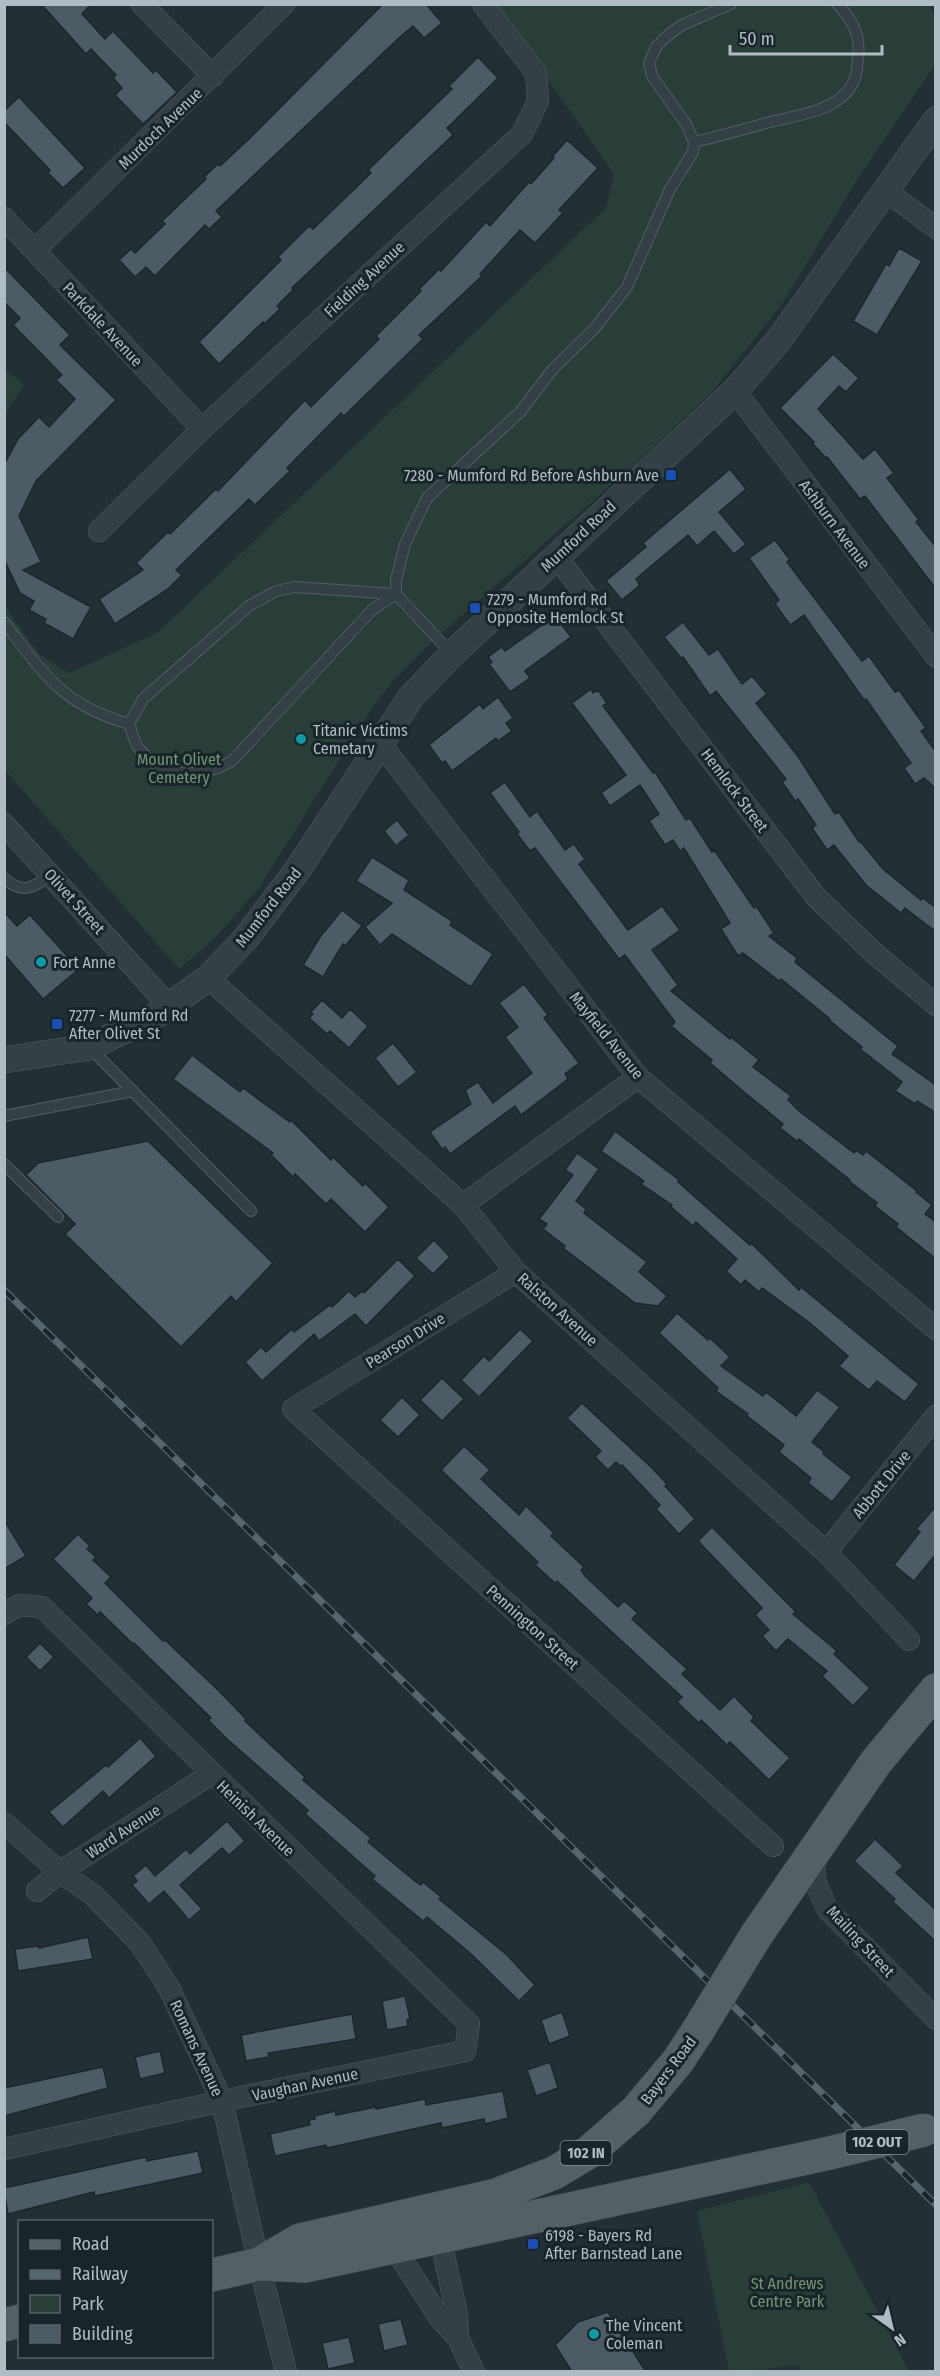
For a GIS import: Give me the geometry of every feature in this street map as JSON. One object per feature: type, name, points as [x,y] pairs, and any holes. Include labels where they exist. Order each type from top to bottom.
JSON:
[{"type":"main road","name":"Bayers Road","points":[[259,2264],[300,2240],[496,2195],[554,2173],[589,2152],[636,2111],[678,2061],[757,1934],[814,1850],[876,1762],[936,1690]]},
{"type":"main road","name":"Bayers Road","points":[[213,2275],[259,2264],[305,2265],[394,2247],[830,2153],[930,2129]]},
{"type":"street","points":[[142,4],[213,76]]},
{"type":"street","name":"Murdoch Avenue","points":[[35,250],[284,4]]},
{"type":"street","name":"Fielding Avenue","points":[[99,531],[202,429],[522,134],[538,101],[536,74],[483,4]]},
{"type":"street","name":"Mumford Road","points":[[4,1060],[89,1047],[155,1016],[208,978],[246,938],[296,872],[411,697],[452,654],[735,391],[778,341],[936,120]]},
{"type":"street","points":[[886,191],[936,228]]},
{"type":"street","name":"Parkdale Avenue","points":[[4,218],[202,429]]},
{"type":"street","name":"Ashburn Avenue","points":[[735,391],[936,656]]},
{"type":"street","name":"Hemlock Street","points":[[556,556],[816,897],[874,953],[936,1005]]},
{"type":"street","name":"Mayfield Avenue","points":[[380,742],[638,1077],[936,1329]]},
{"type":"street","name":"Olivet Street","points":[[4,824],[169,1006]]},
{"type":"street","name":"Ralston Avenue","points":[[208,978],[463,1205],[516,1272],[826,1552],[909,1640]]},
{"type":"street","points":[[463,1205],[638,1077]]},
{"type":"street","name":"Pearson Drive","points":[[293,1409],[516,1272]]},
{"type":"street","name":"Pennington Street","points":[[293,1409],[773,1846]]},
{"type":"street","name":"Abbott Drive","points":[[826,1552],[936,1416]]},
{"type":"street","name":"Heinish Avenue","points":[[12,1610],[42,1607],[469,2024],[465,2051]]},
{"type":"street","name":"Ward Avenue","points":[[37,1891],[60,1872],[211,1774]]},
{"type":"street","name":"Romans Avenue","points":[[4,1823],[60,1872],[92,1894],[140,1943],[169,1988],[222,2101],[286,2372]]},
{"type":"street","name":"Mailing Street","points":[[814,1850],[815,1881],[827,1909],[936,2019]]},
{"type":"street","name":"Vaughan Avenue","points":[[4,2149],[465,2051]]},
{"type":"street","points":[[440,2237],[457,2314],[458,2338]]},
{"type":"street","points":[[394,2247],[439,2317],[458,2338],[474,2372]]},
{"type":"lane","points":[[396,594],[396,580],[405,544],[427,498],[520,412],[553,369],[594,328],[627,288],[670,189],[693,152],[694,142],[686,124],[652,76],[649,63],[656,47],[668,35],[682,25],[731,4]]},
{"type":"lane","points":[[694,142],[803,116],[823,108],[849,90],[856,77],[859,50],[856,30],[848,14],[837,4]]},
{"type":"lane","points":[[129,724],[143,699],[261,598],[276,591],[295,587],[396,594],[452,654]]},
{"type":"lane","points":[[129,724],[138,747],[163,770],[200,773],[217,770],[232,761],[372,610],[396,594]]},
{"type":"lane","points":[[4,622],[47,678],[67,697],[105,717],[129,724]]},
{"type":"lane","points":[[4,878],[24,888],[35,887],[50,874]]},
{"type":"lane","points":[[89,1047],[251,1211]]},
{"type":"lane","points":[[4,1116],[133,1091]]},
{"type":"lane","points":[[4,1164],[58,1217]]},
{"type":"green space","name":"Mount Olivet Cemetery","points":[[928,4],[935,16],[935,65],[860,175],[782,304],[712,392],[634,465],[436,638],[395,679],[372,708],[259,888],[215,938],[179,969],[5,770],[4,605],[39,654],[69,673],[157,633],[606,208],[614,174],[496,5]]},
{"type":"green space","points":[[5,370],[24,384],[5,414]]},
{"type":"green space","name":"St Andrews Centre Park","points":[[809,2182],[909,2371],[800,2371],[798,2365],[751,2371],[729,2371],[697,2211]]},
{"type":"building","points":[[41,4],[91,4],[82,14],[105,39],[113,31],[153,73],[156,70],[177,92],[143,124],[115,95],[122,88],[113,78],[116,75],[91,49],[86,54]]},
{"type":"building","points":[[383,4],[426,4],[442,23],[424,38],[413,26],[216,211],[222,217],[209,229],[205,225],[155,276],[146,267],[135,277],[119,260],[131,249],[135,253],[165,224],[162,221],[206,179],[204,177],[218,164],[220,166],[250,138]]},
{"type":"building","points":[[478,57],[498,78],[447,128],[453,135],[292,288],[293,290],[277,306],[280,309],[219,364],[199,342],[281,260],[278,257],[309,226],[313,229],[371,173],[368,170],[452,89],[449,86]]},
{"type":"building","points":[[19,97],[85,168],[63,188],[48,173],[50,170],[4,122],[4,111]]},
{"type":"building","points":[[567,140],[598,168],[559,210],[563,213],[535,243],[520,230],[480,274],[482,276],[419,335],[423,339],[344,416],[341,413],[287,468],[290,471],[255,505],[249,499],[176,570],[182,575],[168,589],[115,624],[99,599],[143,570],[136,563],[216,489],[218,491],[305,400],[311,407],[379,339],[376,336],[421,291],[419,289],[439,269],[441,271],[486,222],[490,226],[529,182],[531,184]]},
{"type":"building","points":[[899,248],[922,261],[877,335],[853,321],[886,264],[889,266]]},
{"type":"building","points":[[4,267],[70,335],[60,345],[116,400],[36,481],[19,516],[41,562],[23,570],[91,607],[73,639],[44,623],[46,619],[29,610],[34,601],[20,593],[4,559],[4,465],[18,439],[39,417],[49,427],[75,399],[56,380],[62,375],[13,325],[20,318],[4,302]]},
{"type":"building","points":[[833,354],[859,378],[846,392],[839,386],[818,409],[863,459],[875,449],[894,473],[887,478],[919,520],[916,522],[936,547],[936,589],[865,496],[860,499],[827,457],[813,444],[814,442],[780,408]]},
{"type":"building","points":[[730,469],[746,489],[719,512],[746,544],[734,554],[714,531],[697,546],[688,535],[636,579],[640,585],[622,600],[606,581],[646,547],[643,543]]},
{"type":"building","points":[[775,540],[790,560],[787,562],[862,661],[869,656],[895,692],[899,690],[926,728],[921,731],[936,752],[936,789],[924,778],[915,784],[904,768],[911,763],[804,615],[790,625],[775,604],[779,600],[749,558]]},
{"type":"building","points":[[555,616],[571,637],[525,671],[530,678],[510,692],[489,664],[492,662],[488,657],[502,647],[505,651]]},
{"type":"building","points":[[683,622],[709,655],[718,649],[742,684],[752,676],[767,694],[756,703],[797,755],[835,814],[839,812],[859,842],[883,869],[921,900],[923,898],[936,908],[936,932],[905,908],[901,913],[866,885],[834,845],[827,850],[812,828],[816,825],[798,799],[795,801],[782,782],[786,779],[716,691],[710,696],[683,657],[681,658],[664,637]]},
{"type":"building","points":[[591,689],[593,693],[598,690],[607,703],[603,706],[653,773],[655,772],[686,820],[690,818],[754,908],[756,906],[774,933],[769,936],[797,958],[795,962],[898,1046],[892,1054],[936,1085],[936,1113],[917,1101],[915,1104],[895,1091],[902,1082],[860,1049],[862,1047],[781,979],[779,981],[743,953],[738,956],[721,929],[730,923],[684,848],[680,851],[673,840],[665,845],[649,821],[659,814],[640,785],[610,806],[601,793],[626,775],[572,703]]},
{"type":"building","points":[[498,697],[513,718],[506,723],[512,731],[498,741],[496,738],[452,771],[445,761],[442,763],[429,745],[480,704],[483,709]]},
{"type":"building","points":[[505,782],[530,817],[537,811],[565,850],[574,844],[585,859],[579,864],[628,930],[662,906],[680,930],[652,950],[678,985],[671,991],[759,1060],[753,1067],[791,1096],[788,1100],[799,1111],[854,1153],[856,1150],[863,1155],[866,1151],[932,1205],[925,1214],[936,1222],[936,1259],[896,1227],[898,1224],[875,1206],[877,1203],[850,1180],[799,1139],[797,1141],[780,1128],[783,1124],[710,1063],[712,1060],[671,1026],[675,1022],[625,955],[619,959],[535,848],[530,851],[517,834],[519,832],[490,793]]},
{"type":"building","points":[[397,820],[409,835],[396,846],[384,831]]},
{"type":"building","points":[[372,857],[409,880],[404,890],[452,921],[450,925],[493,954],[471,987],[392,934],[380,945],[365,927],[392,903],[356,881]]},
{"type":"building","points":[[342,910],[362,926],[345,946],[343,944],[323,977],[303,965],[320,937]]},
{"type":"building","name":"Fort Anne","points":[[4,912],[17,926],[30,915],[79,969],[43,999],[4,954]]},
{"type":"building","points":[[524,984],[548,1015],[544,1018],[579,1063],[565,1074],[568,1079],[521,1115],[515,1106],[450,1154],[445,1147],[442,1149],[430,1132],[471,1104],[465,1090],[478,1082],[493,1103],[532,1073],[505,1037],[518,1027],[499,1003]]},
{"type":"building","points":[[322,1000],[342,1018],[350,1009],[368,1026],[349,1048],[330,1031],[327,1034],[309,1018],[313,1014],[311,1012]]},
{"type":"building","points":[[393,1043],[417,1072],[398,1087],[375,1058]]},
{"type":"building","points":[[192,1055],[240,1092],[243,1088],[290,1122],[291,1120],[331,1160],[333,1157],[363,1186],[365,1183],[389,1207],[365,1232],[331,1199],[326,1204],[295,1174],[293,1177],[271,1155],[273,1153],[173,1079]]},
{"type":"building","points":[[615,1131],[679,1180],[678,1182],[750,1245],[751,1243],[799,1290],[801,1287],[919,1384],[905,1402],[877,1381],[869,1390],[839,1366],[848,1356],[810,1323],[762,1288],[759,1292],[745,1280],[741,1285],[726,1271],[737,1259],[696,1222],[693,1226],[671,1207],[672,1205],[641,1184],[644,1181],[601,1151]]},
{"type":"building","points":[[148,1141],[273,1263],[236,1302],[231,1296],[181,1347],[65,1234],[75,1224],[26,1175],[38,1163]]},
{"type":"building","points":[[577,1153],[599,1169],[576,1201],[586,1209],[584,1213],[647,1262],[639,1272],[667,1296],[658,1306],[635,1303],[563,1248],[565,1246],[543,1229],[547,1224],[539,1219],[573,1175],[565,1170]]},
{"type":"building","points":[[434,1240],[450,1257],[433,1274],[416,1258]]},
{"type":"building","points":[[398,1259],[415,1276],[366,1326],[355,1314],[319,1341],[314,1334],[262,1381],[245,1362],[261,1347],[266,1352],[292,1329],[294,1332],[330,1305],[332,1307],[349,1291],[355,1297],[362,1291],[364,1293]]},
{"type":"building","points":[[677,1313],[708,1340],[710,1338],[730,1357],[721,1366],[763,1396],[766,1392],[796,1416],[817,1390],[840,1407],[812,1442],[852,1477],[832,1502],[808,1483],[811,1478],[779,1452],[784,1445],[747,1416],[748,1414],[716,1391],[718,1388],[659,1333]]},
{"type":"building","points":[[520,1329],[533,1341],[479,1397],[461,1380],[484,1356],[489,1361]]},
{"type":"building","points":[[442,1378],[464,1399],[442,1421],[420,1400]]},
{"type":"building","points":[[402,1397],[420,1415],[398,1437],[380,1420]]},
{"type":"building","points":[[582,1403],[652,1468],[695,1519],[679,1534],[656,1509],[660,1505],[622,1465],[616,1462],[608,1470],[595,1457],[601,1451],[567,1418]]},
{"type":"building","points":[[464,1446],[490,1470],[481,1479],[519,1515],[526,1506],[554,1533],[551,1536],[584,1567],[581,1570],[585,1576],[618,1607],[624,1601],[638,1613],[632,1619],[687,1669],[682,1674],[720,1710],[734,1696],[754,1717],[751,1721],[790,1758],[769,1780],[730,1742],[727,1745],[701,1720],[699,1723],[677,1702],[682,1697],[557,1581],[555,1583],[535,1565],[538,1562],[441,1470]]},
{"type":"building","points":[[936,1506],[936,1554],[914,1581],[894,1565],[920,1532],[916,1529]]},
{"type":"building","points":[[4,1520],[26,1556],[4,1569]]},
{"type":"building","points":[[712,1527],[796,1612],[793,1614],[837,1651],[834,1654],[870,1688],[853,1706],[822,1676],[827,1671],[788,1639],[776,1651],[762,1636],[769,1630],[755,1615],[762,1608],[698,1541]]},
{"type":"building","points":[[78,1534],[90,1546],[87,1549],[96,1557],[93,1560],[111,1577],[105,1583],[163,1641],[165,1640],[220,1692],[246,1719],[245,1721],[305,1777],[303,1780],[371,1838],[368,1842],[416,1882],[421,1885],[423,1882],[441,1897],[439,1899],[507,1955],[535,1985],[519,2001],[471,1954],[427,1917],[423,1921],[372,1879],[375,1876],[305,1814],[308,1810],[227,1739],[208,1720],[211,1718],[134,1643],[100,1612],[98,1615],[86,1604],[92,1598],[53,1559]]},
{"type":"building","points":[[40,1643],[54,1657],[40,1671],[26,1657]]},
{"type":"building","points":[[140,1738],[156,1756],[109,1798],[103,1791],[63,1827],[49,1812],[106,1765],[108,1767]]},
{"type":"building","points":[[227,1821],[245,1841],[229,1855],[222,1848],[180,1885],[202,1909],[189,1920],[164,1891],[149,1904],[132,1885],[137,1881],[133,1876],[146,1865],[155,1876],[186,1849],[190,1854]]},
{"type":"building","points":[[875,1839],[903,1866],[896,1873],[936,1910],[936,1942],[854,1861]]},
{"type":"building","points":[[88,1937],[93,1959],[18,1971],[15,1949],[39,1946],[39,1948]]},
{"type":"building","points":[[405,1996],[410,2019],[407,2020],[408,2026],[387,2030],[382,2001]]},
{"type":"building","points":[[562,2012],[570,2036],[549,2044],[541,2020]]},
{"type":"building","points":[[352,2014],[356,2039],[268,2053],[269,2057],[246,2061],[241,2035]]},
{"type":"building","points":[[160,2051],[165,2073],[140,2079],[135,2057]]},
{"type":"building","points":[[550,2062],[558,2088],[536,2096],[527,2070]]},
{"type":"building","points":[[103,2067],[108,2088],[4,2116],[4,2088]]},
{"type":"building","points":[[503,2091],[508,2118],[485,2124],[484,2119],[442,2128],[441,2123],[327,2148],[326,2145],[275,2156],[270,2134],[310,2125],[309,2120],[315,2119],[315,2116],[335,2111],[336,2115],[376,2107],[376,2109],[425,2099],[426,2105]]},
{"type":"building","points":[[198,2151],[203,2173],[95,2196],[94,2192],[8,2214],[4,2188],[146,2157],[147,2161]]},
{"type":"building","name":"The Vincent Coleman","points":[[608,2312],[646,2372],[572,2372],[555,2345],[578,2322]]},
{"type":"building","points":[[401,2319],[408,2345],[384,2351],[378,2324]]},
{"type":"building","points":[[349,2337],[355,2363],[328,2369],[322,2343]]},
{"type":"railway","points":[[4,1290],[936,2205]]},
{"type":"place","name":"7280 - Mumford Rd Before Ashburn Ave","points":[[671,475]]},
{"type":"place","name":"7279 - Mumford Rd Opposite Hemlock St","points":[[475,608]]},
{"type":"place","name":"Titanic Victims Cemetary","points":[[301,739]]},
{"type":"place","name":"Fort Anne","points":[[41,962]]},
{"type":"place","name":"7277 - Mumford Rd After Olivet St","points":[[57,1024]]},
{"type":"place","name":"6198 - Bayers Rd After Barnstead Lane","points":[[533,2244]]},
{"type":"place","name":"The Vincent Coleman","points":[[594,2334]]}]
